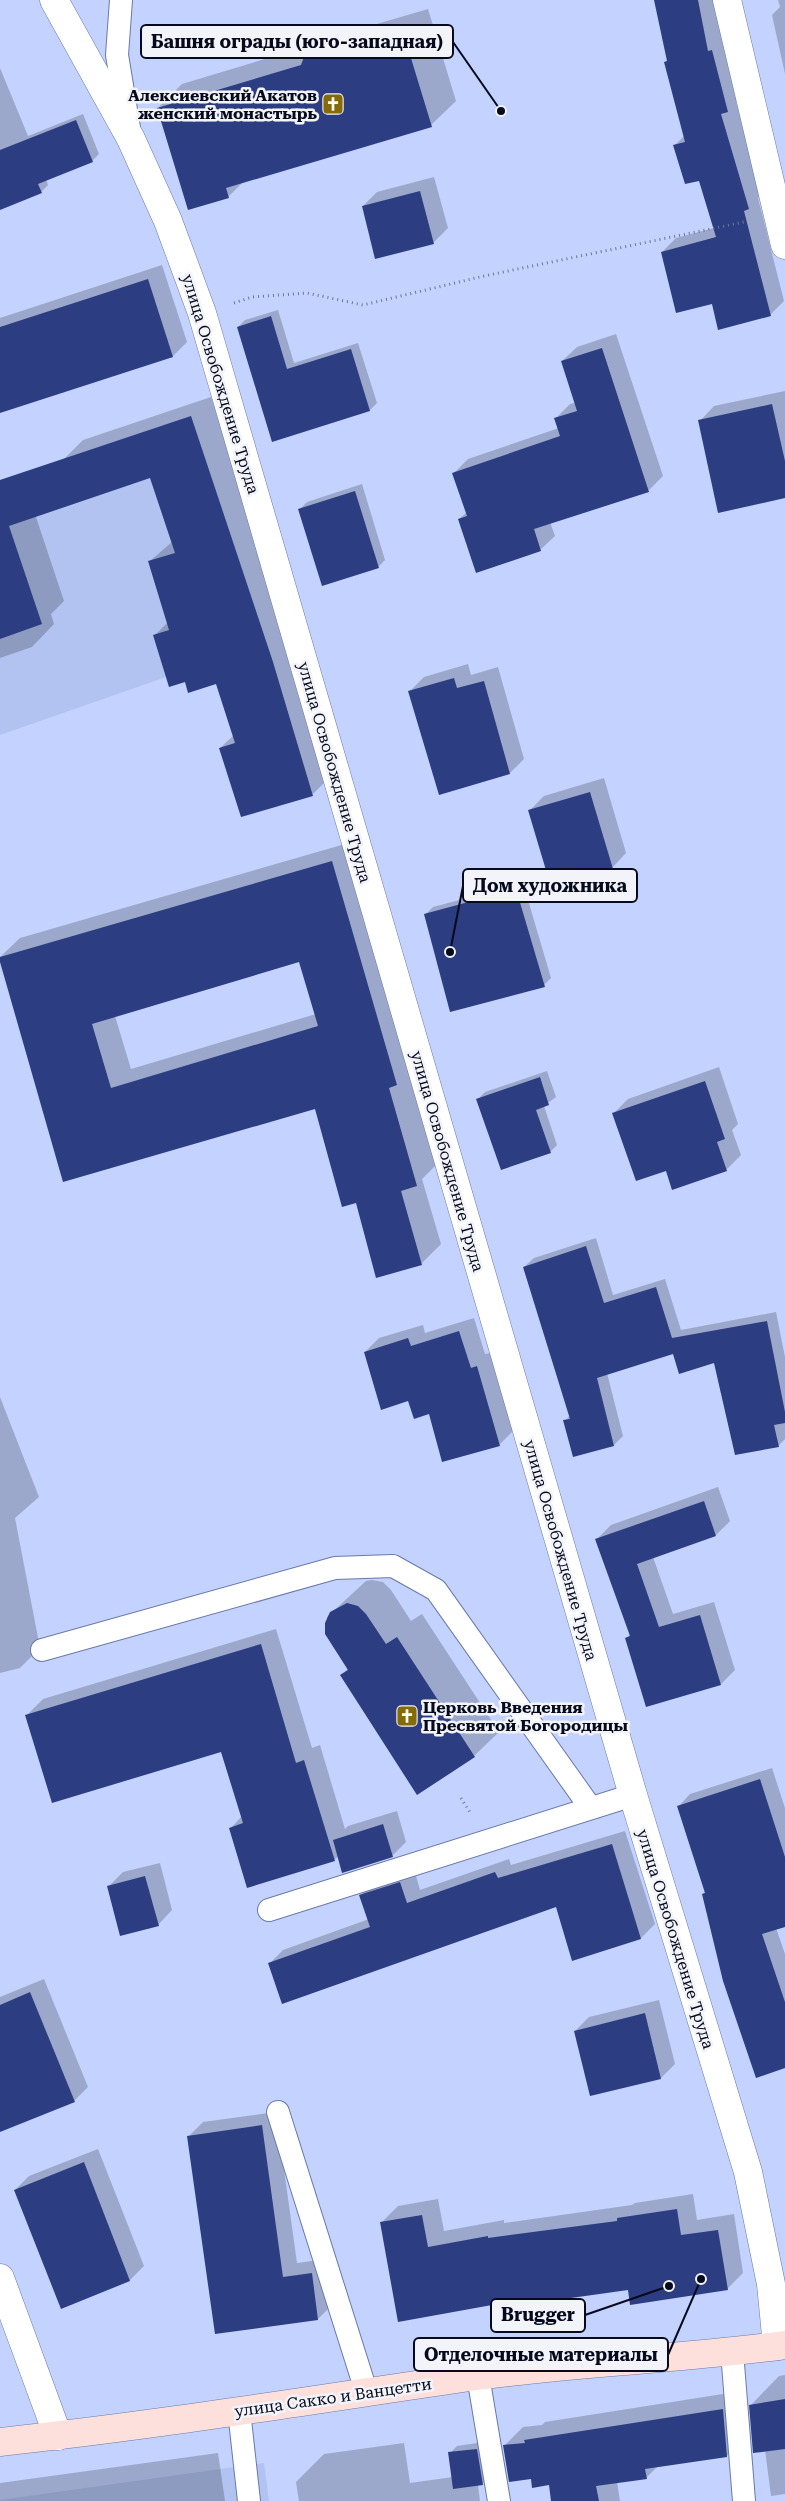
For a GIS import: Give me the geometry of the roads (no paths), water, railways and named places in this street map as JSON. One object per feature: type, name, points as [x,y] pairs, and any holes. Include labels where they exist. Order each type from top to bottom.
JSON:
[{"type":"street","name":"улица Освобождение Труда","points":[[54,0],[131,139],[168,221],[202,313],[632,1795],[748,2172],[771,2284],[781,2345]]},
{"type":"street","points":[[727,0],[785,245]]},
{"type":"street","points":[[0,2278],[58,2436]]},
{"type":"street","name":"улица Сакко и Ванцетти","points":[[0,2442],[58,2436],[367,2394],[478,2376],[732,2352],[781,2345]]},
{"type":"lane","points":[[121,0],[117,55],[131,139]]},
{"type":"lane","points":[[42,1650],[335,1568],[392,1566],[436,1590],[590,1807]]},
{"type":"lane","points":[[269,1910],[632,1795]]},
{"type":"lane","points":[[278,2112],[367,2394]]},
{"type":"lane","points":[[732,2352],[744,2501]]},
{"type":"lane","points":[[478,2376],[499,2501]]},
{"type":"lane","points":[[239,2411],[249,2501]]},
{"type":"place","name":"Алексиевский Акатов женский монастырь","points":[[333,104]]},
{"type":"place","name":"Башня ограды (юго-западная)","points":[[501,111]]},
{"type":"place","name":"Дом художника","points":[[450,952]]},
{"type":"place","name":"Церковь Введения Пресвятой Богородицы","points":[[407,1716]]},
{"type":"place","name":"Отделочные материалы","points":[[701,2279]]},
{"type":"place","name":"Brugger","points":[[669,2286]]}]
